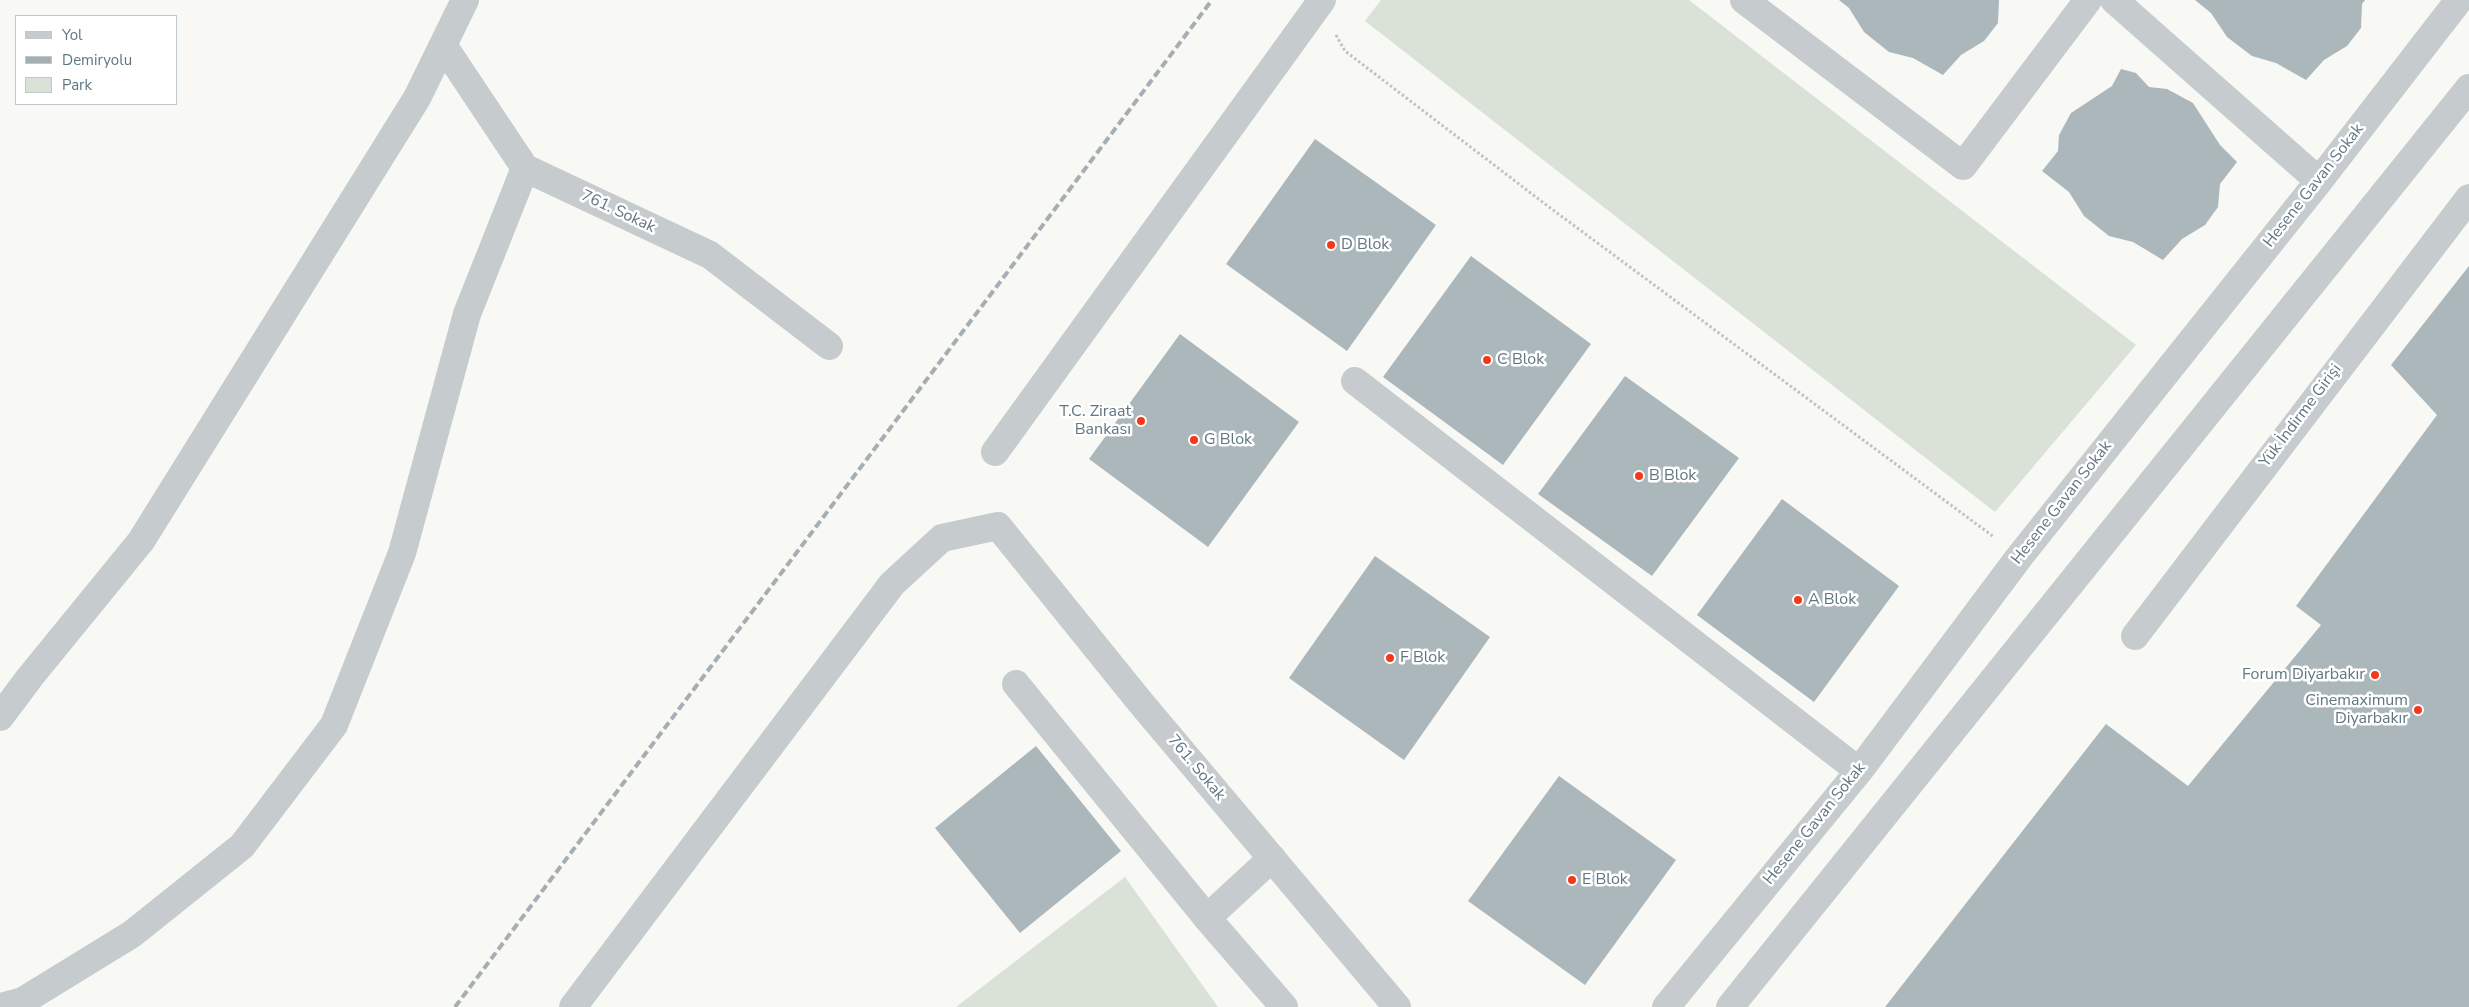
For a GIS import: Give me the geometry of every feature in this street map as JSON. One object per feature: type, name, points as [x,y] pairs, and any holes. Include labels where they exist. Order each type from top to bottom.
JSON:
[{"type":"street","points":[[0,717],[30,676],[141,541],[417,98],[465,0]]},
{"type":"street","points":[[1744,0],[1963,166],[2088,0]]},
{"type":"street","points":[[2114,0],[2319,181]]},
{"type":"street","name":"Hesene Gavan Sokak","points":[[1666,1007],[1859,770],[2020,556],[2319,181],[2459,0]]},
{"type":"street","points":[[995,452],[1320,2]]},
{"type":"street","points":[[1,1007],[23,1001],[132,934],[242,846],[334,725],[402,553],[468,314],[525,168],[443,45]]},
{"type":"street","points":[[1730,1007],[2469,88]]},
{"type":"street","name":"761. Sokak","points":[[525,168],[710,255],[829,346]]},
{"type":"street","name":"Yük İndirme Girişi","points":[[2135,636],[2469,198]]},
{"type":"street","points":[[1355,381],[1859,770]]},
{"type":"street","name":"761. Sokak","points":[[574,1007],[892,584],[942,538],[998,526],[1141,703],[1396,1007]]},
{"type":"street","points":[[1016,684],[1207,918],[1284,1007]]},
{"type":"street","points":[[1207,918],[1272,858]]},
{"type":"path","points":[[1320,2],[1345,51],[1549,207],[2020,556]]},
{"type":"green space","points":[[1381,0],[1689,0],[2136,345],[1995,512],[1365,21]]},
{"type":"green space","points":[[1125,877],[1218,1007],[956,1007]]},
{"type":"building","points":[[1839,0],[1999,0],[1998,23],[1984,41],[1961,55],[1943,75],[1913,58],[1889,52],[1864,32],[1849,8]]},
{"type":"building","points":[[2195,0],[2365,0],[2362,4],[2361,28],[2347,46],[2324,60],[2306,80],[2276,63],[2252,56],[2227,37],[2211,13]]},
{"type":"building","points":[[2121,69],[2136,73],[2149,87],[2167,89],[2193,103],[2220,145],[2237,162],[2220,184],[2218,207],[2205,225],[2182,239],[2163,260],[2133,242],[2109,236],[2084,216],[2069,192],[2042,171],[2058,151],[2059,135],[2071,113],[2112,86]]},
{"type":"building","name":"D Blok","points":[[1315,139],[1436,225],[1347,351],[1226,264]]},
{"type":"building","name":"C Blok","points":[[1471,256],[1591,344],[1503,465],[1383,377]]},
{"type":"building","name":"Forum Diyarbakır","points":[[2469,266],[2469,1007],[1885,1007],[2106,724],[2188,786],[2321,625],[2296,606],[2437,415],[2391,365]]},
{"type":"building","name":"G Blok","points":[[1180,334],[1299,422],[1208,547],[1089,459]]},
{"type":"building","name":"B Blok","points":[[1625,376],[1739,458],[1652,576],[1538,494]]},
{"type":"building","name":"A Blok","points":[[1782,499],[1899,586],[1814,702],[1697,615]]},
{"type":"building","name":"F Blok","points":[[1375,556],[1490,637],[1404,760],[1289,678]]},
{"type":"building","points":[[1036,746],[1121,851],[1020,933],[935,828]]},
{"type":"building","name":"E Blok","points":[[1559,776],[1676,860],[1585,985],[1468,901]]},
{"type":"railway","points":[[455,1007],[1212,0]]},
{"type":"place","name":"D Blok","points":[[1331,245]]},
{"type":"place","name":"C Blok","points":[[1487,360]]},
{"type":"place","name":"T.C. Ziraat Bankası","points":[[1141,421]]},
{"type":"place","name":"G Blok","points":[[1194,440]]},
{"type":"place","name":"B Blok","points":[[1639,476]]},
{"type":"place","name":"A Blok","points":[[1798,600]]},
{"type":"place","name":"F Blok","points":[[1390,658]]},
{"type":"place","name":"Forum Diyarbakır","points":[[2375,675]]},
{"type":"place","name":"Cinemaximum Diyarbakır","points":[[2418,710]]},
{"type":"place","name":"E Blok","points":[[1572,880]]}]
